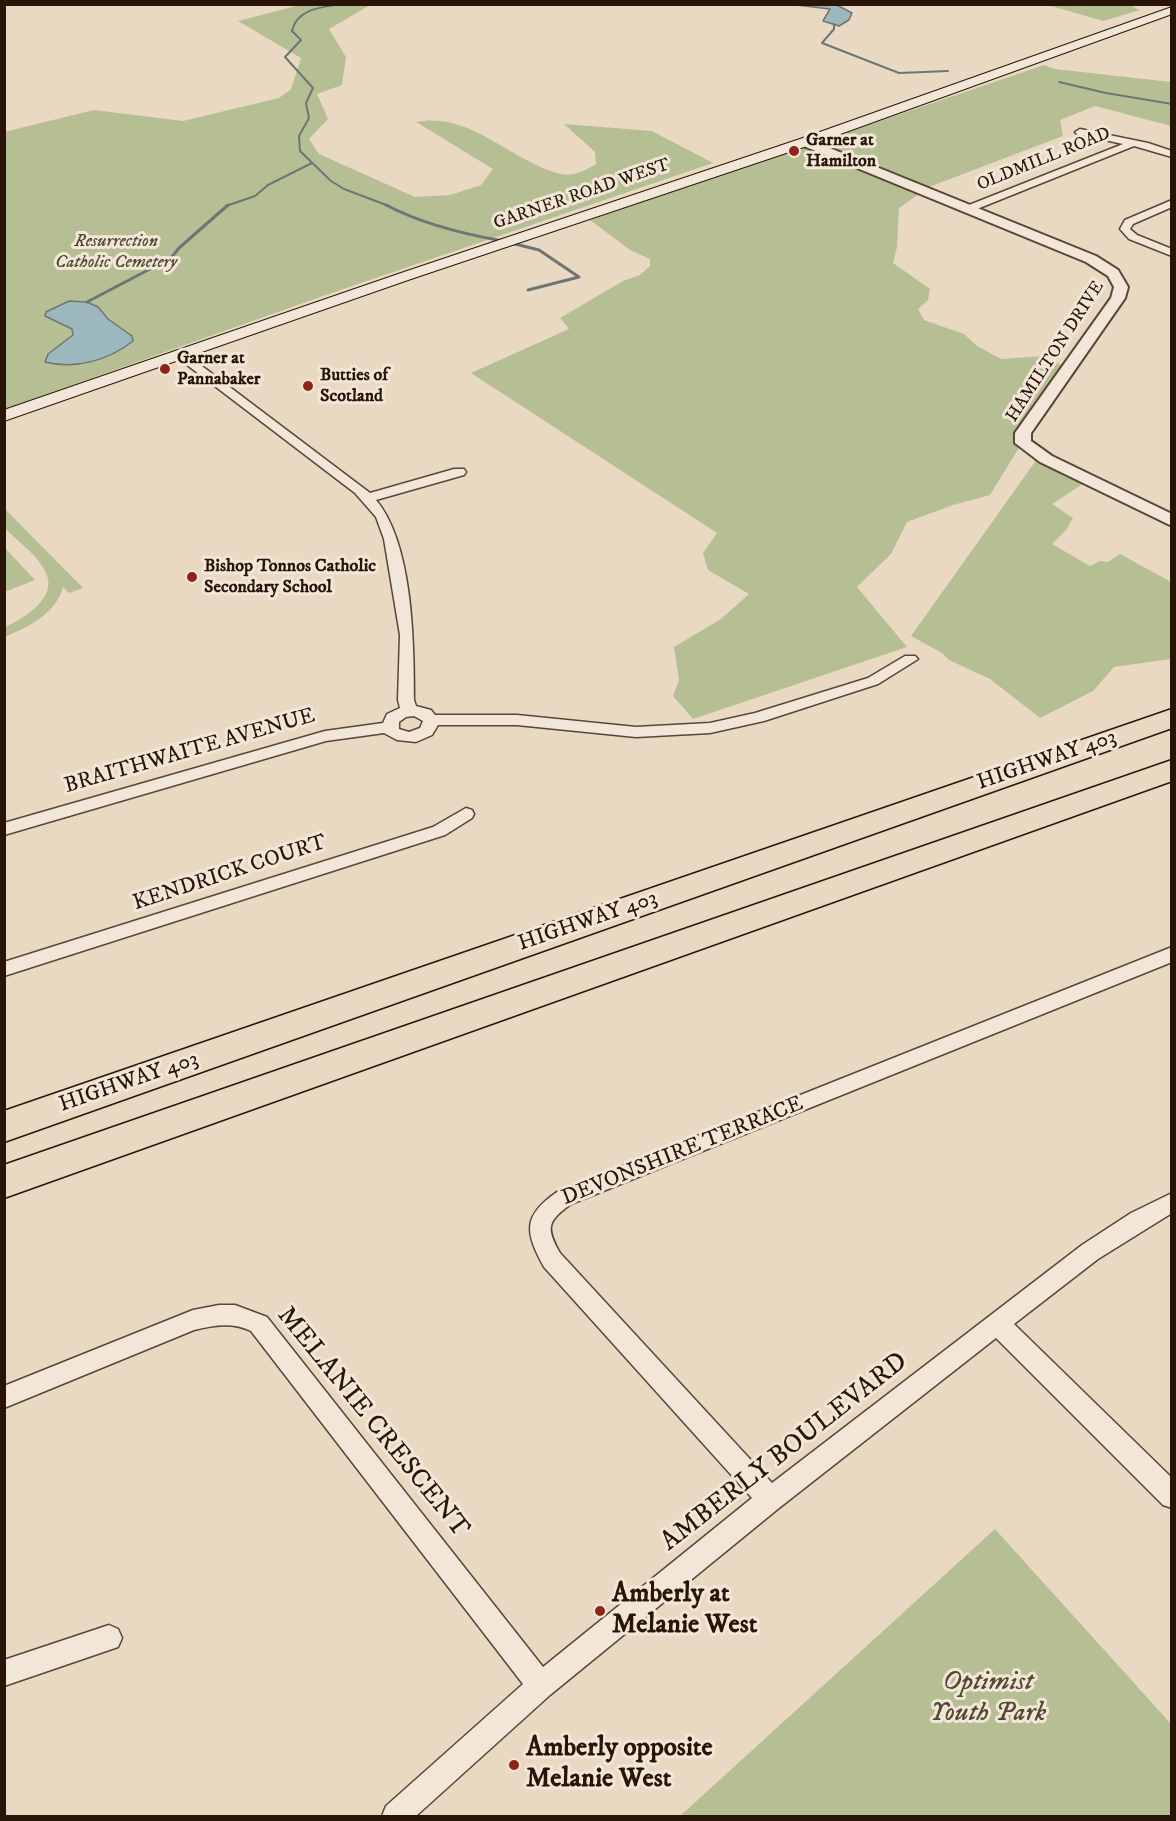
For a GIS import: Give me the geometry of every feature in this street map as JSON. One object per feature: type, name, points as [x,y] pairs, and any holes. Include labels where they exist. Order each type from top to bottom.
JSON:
[{"type":"highway","points":[[1089,746],[1172,711]]},
{"type":"highway","name":"HIGHWAY 403","points":[[4,1127],[1172,718]]},
{"type":"highway","points":[[4,1182],[1165,773]]},
{"type":"main road","name":"GARNER ROAD WEST","points":[[4,416],[396,279],[805,142],[1172,10]]},
{"type":"street","points":[[1080,132],[1172,154]]},
{"type":"street","name":"HAMILTON DRIVE","points":[[805,142],[1096,262],[1118,278],[1121,286],[1118,298],[1023,433],[1023,443],[1046,459],[1172,521]]},
{"type":"street","name":"OLDMILL ROAD","points":[[968,209],[1133,143]]},
{"type":"street","points":[[1172,203],[1129,222],[1125,229],[1133,237],[1172,253]]},
{"type":"street","points":[[182,355],[368,498],[382,516],[391,539],[407,634],[406,700],[409,711]]},
{"type":"street","points":[[368,498],[459,472]]},
{"type":"street","points":[[430,720],[427,731],[413,737],[400,736],[390,727],[392,718],[409,711],[421,712],[430,720],[517,720],[636,732],[710,728],[758,717],[873,681],[910,659]]},
{"type":"street","name":"BRAITHWAITE AVENUE","points":[[4,829],[325,736],[390,727]]},
{"type":"street","name":"KENDRICK COURT","points":[[4,969],[439,831],[466,814]]},
{"type":"street","name":"DEVONSHIRE TERRACE","points":[[771,1499],[552,1260],[539,1238],[540,1224],[546,1210],[574,1194],[1172,954]]},
{"type":"street","name":"AMBERLY BOULEVARD","points":[[396,1816],[541,1686],[771,1499],[1090,1252],[1139,1220],[1172,1202]]},
{"type":"street","name":"MELANIE CRESCENT","points":[[4,1397],[193,1320],[222,1313],[244,1315],[259,1324],[541,1686]]},
{"type":"street","points":[[998,1324],[1172,1496]]},
{"type":"street","points":[[4,1673],[109,1638]]},
{"type":"green space","name":"Resurrection Catholic Cemetery","points":[[372,4],[329,29],[346,57],[342,85],[317,94],[328,119],[309,139],[319,154],[415,197],[450,195],[481,185],[493,169],[416,122],[436,121],[473,130],[543,168],[566,175],[580,172],[596,164],[595,152],[564,124],[652,131],[713,163],[323,296],[5,409],[4,132],[94,110],[183,121],[279,98],[291,89],[301,58],[238,21],[300,5]]},
{"type":"green space","points":[[1048,5],[1129,5],[1140,10],[1103,21]]},
{"type":"green space","points":[[1044,65],[1055,69],[1171,82],[1171,126],[1095,106],[1060,120],[1063,136],[929,187],[899,208],[897,247],[893,263],[930,289],[928,300],[918,309],[924,320],[964,334],[977,346],[1001,359],[1042,356],[1068,368],[990,495],[953,505],[907,522],[891,554],[857,587],[907,647],[693,719],[673,696],[679,680],[674,647],[721,619],[749,594],[708,570],[703,553],[717,533],[471,373],[569,329],[560,318],[623,281],[640,275],[650,266],[650,259],[630,250],[590,220]]},
{"type":"green space","points":[[1037,459],[1084,483],[1052,504],[1073,518],[1066,530],[1052,544],[1090,566],[1100,561],[1108,562],[1120,554],[1171,582],[1171,659],[1114,667],[1093,691],[1040,718],[990,679],[949,660],[942,653],[911,636]]},
{"type":"green space","points":[[5,509],[83,588],[69,593],[63,587],[48,612],[32,624],[5,637],[5,627],[21,619],[43,599],[48,582],[43,567],[5,528]]},
{"type":"green space","points":[[5,548],[35,580],[5,592]]},
{"type":"green space","name":"Optimist Youth Park","points":[[995,1529],[1171,1724],[1171,1816],[680,1816]]},
{"type":"water","points":[[796,5],[837,5],[852,13],[849,20],[839,26],[823,21],[830,9]]},
{"type":"water","points":[[69,301],[87,302],[98,307],[108,319],[132,336],[133,341],[124,348],[91,362],[68,365],[45,362],[48,354],[73,335],[72,329],[45,316],[46,312]]},
{"type":"waterway","points":[[343,4],[305,13],[295,23],[292,31],[301,40],[285,57],[313,88],[306,103],[309,118],[299,136],[300,151],[331,181],[344,189],[389,206]]},
{"type":"waterway","points":[[834,24],[834,29],[822,43],[899,73],[948,71]]},
{"type":"waterway","points":[[1059,82],[1106,93],[1172,104]]},
{"type":"waterway","points":[[227,206],[255,196],[268,185],[312,163]]},
{"type":"waterway","points":[[386,205],[443,228],[503,241]]},
{"type":"waterway","points":[[87,302],[171,258],[179,248],[227,206]]},
{"type":"waterway","points":[[511,243],[539,250],[579,277],[528,290]]},
{"type":"place","name":"Garner at Hamilton","points":[[794,151]]},
{"type":"place","name":"Garner at Pannabaker","points":[[165,369]]},
{"type":"place","name":"Butties of Scotland","points":[[308,386]]},
{"type":"place","name":"Bishop Tonnos Catholic Secondary School","points":[[192,577]]},
{"type":"place","name":"Amberly at Melanie West","points":[[600,1611]]},
{"type":"place","name":"Amberly opposite Melanie West","points":[[514,1765]]}]
